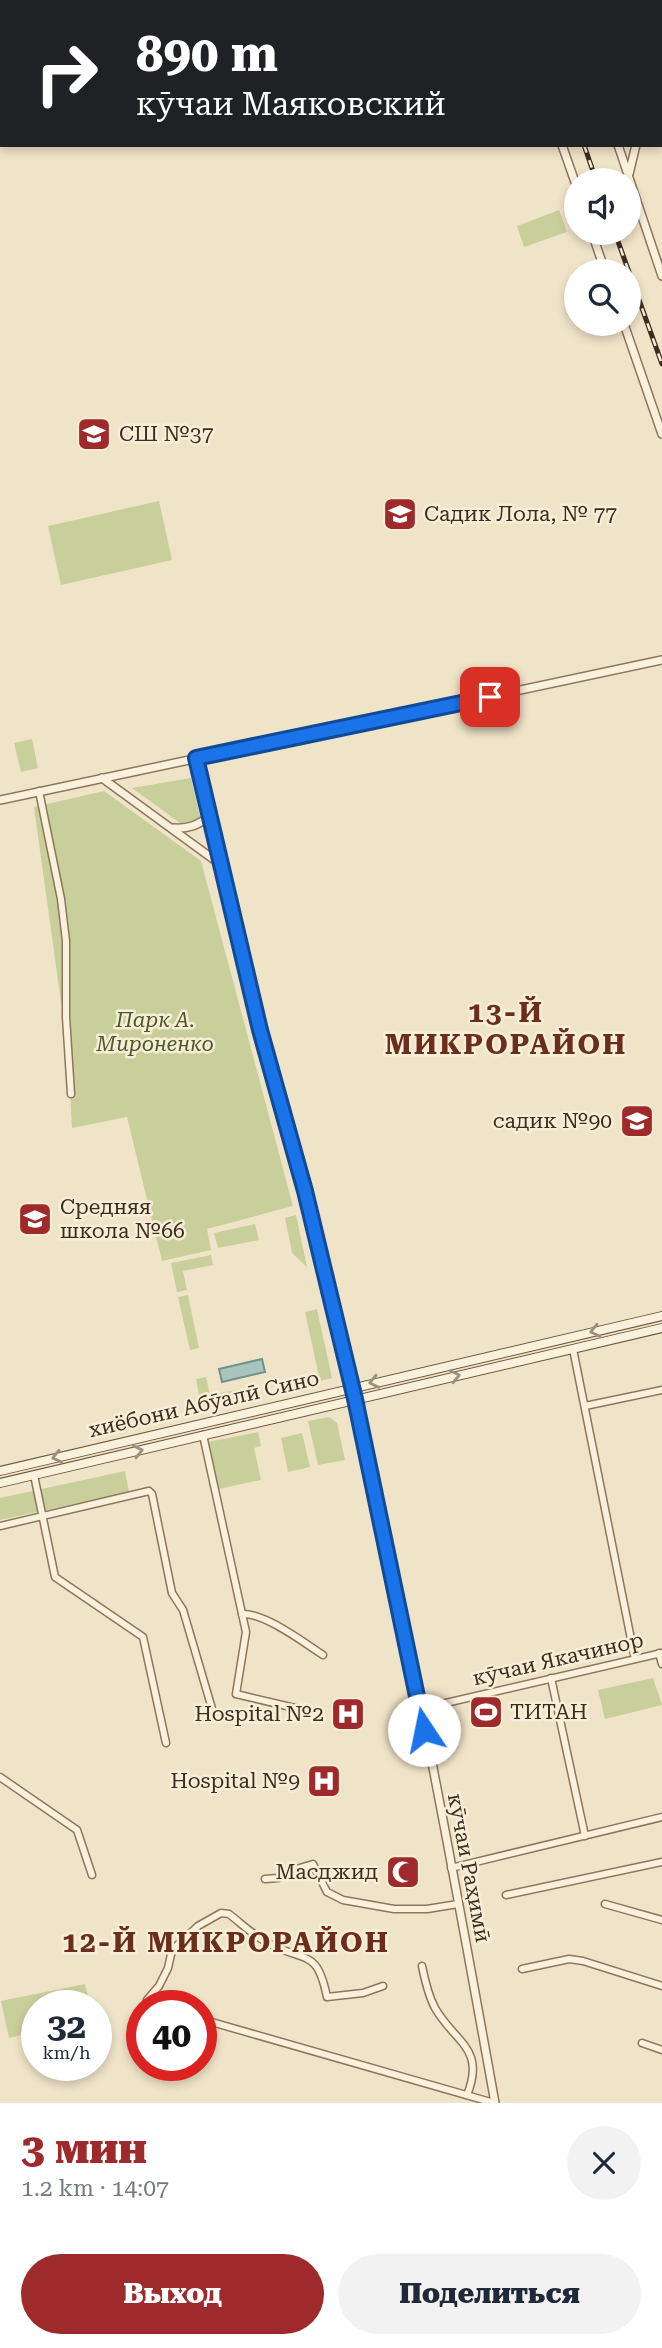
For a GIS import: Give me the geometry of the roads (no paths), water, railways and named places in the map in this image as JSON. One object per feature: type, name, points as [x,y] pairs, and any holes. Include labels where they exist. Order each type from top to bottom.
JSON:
[{"type":"main road","name":"хиёбони Абӯалӣ Сино","points":[[0,1471],[662,1316]]},
{"type":"main road","name":"хиёбони Абӯалӣ Сино","points":[[0,1483],[662,1328]]},
{"type":"street","points":[[563,147],[570,168]]},
{"type":"street","points":[[619,147],[626,168]]},
{"type":"street","points":[[630,168],[635,147]]},
{"type":"street","points":[[641,213],[662,276]]},
{"type":"street","points":[[628,336],[662,434]]},
{"type":"street","points":[[0,800],[662,660]]},
{"type":"street","name":"кӯчаи Раҳимӣ","points":[[196,758],[260,1030],[322,1247],[420,1709],[495,2103]]},
{"type":"street","points":[[102,778],[220,864]]},
{"type":"street","points":[[39,791],[61,899],[66,941],[66,1017],[71,1094]]},
{"type":"street","points":[[173,828],[186,829],[196,826],[209,817]]},
{"type":"street","points":[[573,1349],[635,1659]]},
{"type":"street","points":[[585,1406],[662,1390]]},
{"type":"street","points":[[203,1435],[246,1632],[236,1694],[299,1709]]},
{"type":"street","points":[[34,1475],[55,1577],[143,1637],[166,1743]]},
{"type":"street","points":[[0,1526],[149,1491],[152,1494],[172,1593],[183,1611],[213,1712]]},
{"type":"street","points":[[242,1614],[250,1614],[266,1621],[323,1655]]},
{"type":"street","points":[[660,1653],[662,1664]]},
{"type":"street","name":"кӯчаи Якачинор","points":[[420,1709],[660,1653]]},
{"type":"street","points":[[551,1678],[585,1836]]},
{"type":"street","points":[[0,1777],[77,1830],[92,1875]]},
{"type":"street","points":[[451,1868],[662,1817]]},
{"type":"street","points":[[506,1895],[662,1862]]},
{"type":"street","points":[[265,1879],[278,1878],[283,1873],[313,1864],[327,1892],[342,1900],[394,1909],[427,1909],[458,1904]]},
{"type":"street","points":[[605,1904],[662,1920]]},
{"type":"street","points":[[156,1990],[168,1968],[172,1950],[198,1926],[221,1913],[229,1914],[268,1944],[309,1959],[322,1971],[327,1997],[363,1993],[383,1986]]},
{"type":"street","points":[[522,1969],[569,1959],[662,1986]]},
{"type":"street","points":[[422,1966],[428,1994],[436,2011],[473,2061],[473,2079],[467,2095]]},
{"type":"street","points":[[217,2025],[495,2103]]},
{"type":"street","points":[[642,2043],[662,2050]]},
{"type":"water","points":[[262,1359],[265,1372],[222,1382],[219,1369]]},
{"type":"railway","points":[[585,147],[592,168]]},
{"type":"railway","points":[[619,245],[662,364]]},
{"type":"place","name":"СШ №37","points":[[94,434]]},
{"type":"place","name":"Садик Лола, № 77","points":[[400,514]]},
{"type":"place","name":"садик №90","points":[[637,1121]]},
{"type":"place","name":"Средняя школа №66","points":[[35,1219]]},
{"type":"place","name":"ТИТАН","points":[[486,1712]]},
{"type":"place","name":"Hospital №2","points":[[348,1714]]},
{"type":"place","name":"Hospital №9","points":[[324,1781]]},
{"type":"place","name":"Масджид","points":[[403,1872]]},
{"type":"district","name":"13-Й МИКРОРАЙОН","points":[[506,1028]]},
{"type":"district","name":"12-Й МИКРОРАЙОН","points":[[226,1942]]},
{"type":"park label","name":"Парк А. Мироненко","points":[[155,1032]]}]
